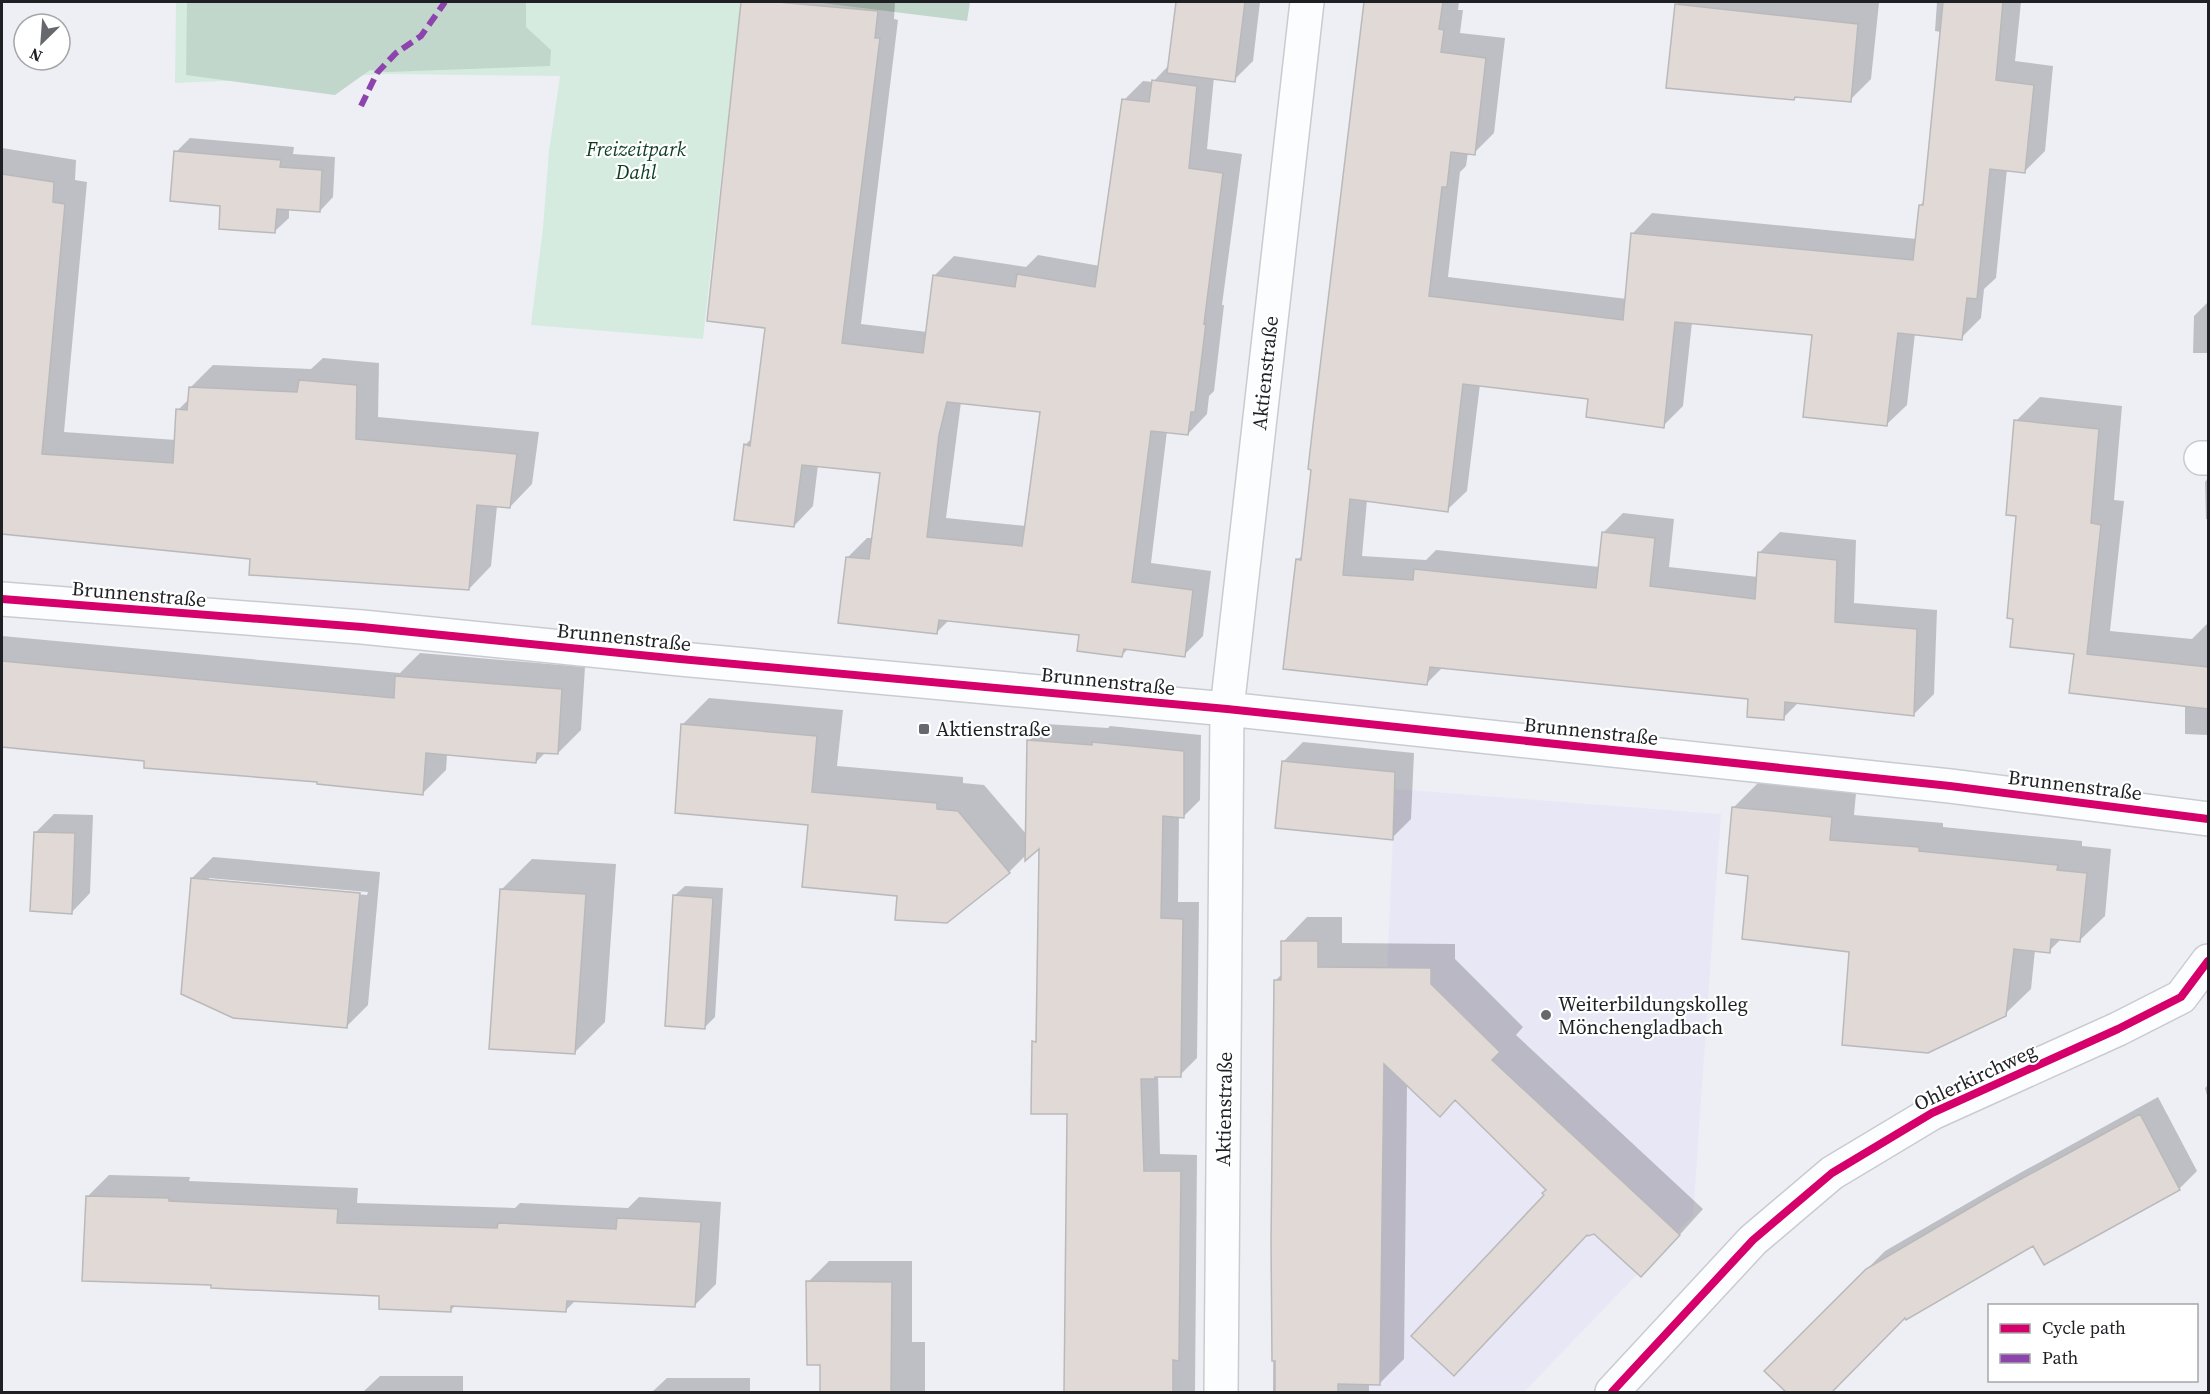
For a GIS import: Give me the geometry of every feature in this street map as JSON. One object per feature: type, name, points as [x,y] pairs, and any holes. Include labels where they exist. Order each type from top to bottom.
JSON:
[{"type":"street","name":"Aktienstraße","points":[[1221,1392],[1227,709],[1307,2]]},
{"type":"street","name":"Brunnenstraße","points":[[2,599],[362,627],[680,659],[1227,709],[1950,786],[2208,819]]},
{"type":"street","name":"Ohlerkirchweg","points":[[1612,1392],[1753,1240],[1832,1173],[1932,1113],[2118,1029],[2181,997],[2208,961]]},
{"type":"shaded area","name":"Weiterbildungskolleg Mönchengladbach","points":[[1395,789],[1721,814],[1693,1216],[1524,1392],[1369,1392]]},
{"type":"green space","name":"Freizeitpark Dahl","points":[[176,2],[741,2],[703,339],[531,325],[543,227],[549,151],[560,76],[388,74],[175,83]]},
{"type":"green space","points":[[187,2],[526,2],[526,27],[551,50],[550,66],[387,72],[370,70],[335,95],[186,75]]},
{"type":"green space","points":[[814,2],[970,2],[967,21]]},
{"type":"building","points":[[741,2],[777,2],[878,11],[875,38],[880,38],[842,343],[923,353],[933,275],[1015,287],[1017,274],[1095,287],[1122,99],[1149,102],[1152,80],[1197,86],[1189,168],[1223,173],[1195,412],[1191,412],[1188,435],[1151,431],[1132,582],[1193,590],[1185,657],[1124,649],[1122,657],[1077,651],[1079,635],[939,620],[937,634],[838,623],[846,557],[869,559],[880,473],[802,465],[794,527],[734,520],[744,444],[750,446],[765,328],[707,321]],"holes":[[[947,402],[1040,412],[1022,546],[927,537],[939,435]]]},
{"type":"building","points":[[1176,2],[1245,2],[1235,82],[1167,73]]},
{"type":"building","points":[[1364,2],[1443,2],[1439,29],[1444,30],[1441,52],[1486,58],[1475,155],[1451,152],[1447,187],[1442,187],[1429,296],[1623,320],[1631,233],[1913,260],[1919,205],[1923,205],[1943,2],[2003,2],[1996,80],[2034,85],[2025,173],[1990,169],[1977,299],[1967,298],[1962,340],[1898,333],[1887,426],[1803,417],[1812,335],[1675,322],[1664,428],[1586,417],[1588,399],[1463,384],[1448,512],[1350,499],[1343,575],[1413,580],[1414,569],[1596,588],[1602,532],[1655,538],[1650,586],[1755,599],[1758,552],[1837,560],[1835,622],[1917,629],[1914,716],[1785,702],[1784,720],[1747,717],[1748,699],[1430,667],[1427,685],[1283,669],[1296,559],[1301,560],[1311,470],[1308,469]]},
{"type":"building","points":[[1675,4],[1858,24],[1851,102],[1795,97],[1794,100],[1666,88]]},
{"type":"building","points":[[174,151],[281,160],[280,167],[322,170],[320,212],[277,209],[275,233],[219,229],[220,206],[170,201]]},
{"type":"building","points":[[2,174],[54,182],[53,202],[65,204],[42,454],[173,463],[176,409],[187,410],[189,387],[297,392],[299,380],[357,385],[356,439],[517,454],[510,508],[477,505],[469,590],[249,575],[250,559],[2,534]]},
{"type":"building","points":[[2014,420],[2099,429],[2091,523],[2101,525],[2087,654],[2208,667],[2208,709],[2069,693],[2074,654],[2010,647],[2013,619],[2007,618],[2016,516],[2006,515]]},
{"type":"building","points":[[2,661],[394,698],[395,676],[562,689],[558,754],[537,753],[536,763],[426,753],[423,795],[317,784],[317,782],[144,768],[144,761],[2,747]]},
{"type":"building","points":[[681,724],[817,736],[812,792],[937,803],[937,809],[958,811],[1010,873],[947,923],[895,920],[897,896],[802,887],[808,825],[675,813]]},
{"type":"building","points":[[1027,740],[1092,745],[1092,742],[1184,751],[1184,818],[1163,816],[1161,918],[1183,919],[1181,1077],[1141,1079],[1144,1171],[1181,1171],[1179,1361],[1173,1360],[1173,1392],[1064,1392],[1067,1114],[1031,1114],[1032,1041],[1036,1042],[1039,849],[1025,861]]},
{"type":"building","points":[[1282,761],[1395,772],[1393,840],[1275,828]]},
{"type":"building","points":[[1732,807],[1832,817],[1830,840],[1919,847],[1919,851],[2058,865],[2057,870],[2087,873],[2080,942],[2051,939],[2050,953],[2014,949],[2006,1016],[1928,1053],[1842,1045],[1849,952],[1742,939],[1748,876],[1726,873]]},
{"type":"building","points":[[34,832],[75,833],[72,914],[30,911]]},
{"type":"building","points":[[191,878],[360,893],[347,1028],[233,1018],[181,994]]},
{"type":"building","points":[[500,889],[586,894],[575,1054],[489,1049]]},
{"type":"building","points":[[673,895],[713,898],[705,1029],[665,1026]]},
{"type":"building","points":[[1281,941],[1318,941],[1318,967],[1431,968],[1431,984],[1500,1052],[1492,1060],[1680,1235],[1641,1277],[1594,1234],[1587,1235],[1454,1376],[1411,1336],[1544,1195],[1542,1193],[1546,1190],[1455,1100],[1440,1117],[1384,1064],[1380,1385],[1338,1384],[1338,1392],[1275,1392],[1275,1361],[1272,1361],[1271,1241],[1274,980],[1281,980]]},
{"type":"building","points":[[2140,1114],[2180,1190],[2044,1265],[2033,1246],[1906,1320],[1905,1318],[1832,1392],[1786,1392],[1764,1371],[1866,1269],[1992,1195]]},
{"type":"building","points":[[86,1196],[169,1198],[169,1201],[338,1209],[337,1223],[497,1228],[498,1223],[616,1229],[617,1218],[701,1222],[695,1307],[567,1301],[566,1312],[451,1306],[451,1312],[379,1309],[379,1296],[211,1288],[211,1285],[82,1281]]},
{"type":"building","points":[[806,1281],[892,1282],[891,1392],[820,1392],[820,1365],[807,1365]]},
{"type":"marked path","points":[[361,106],[377,73],[396,53],[421,36],[445,2]]},
{"type":"cycle path","points":[[2,599],[362,627],[680,659],[1227,709],[1950,786],[2208,819]]},
{"type":"cycle path","points":[[1612,1392],[1753,1240],[1832,1173],[1932,1113],[2118,1029],[2181,997],[2208,961]]},
{"type":"place","name":"Aktienstraße","points":[[924,729]]},
{"type":"place","name":"Weiterbildungskolleg Mönchengladbach","points":[[1546,1015]]}]
